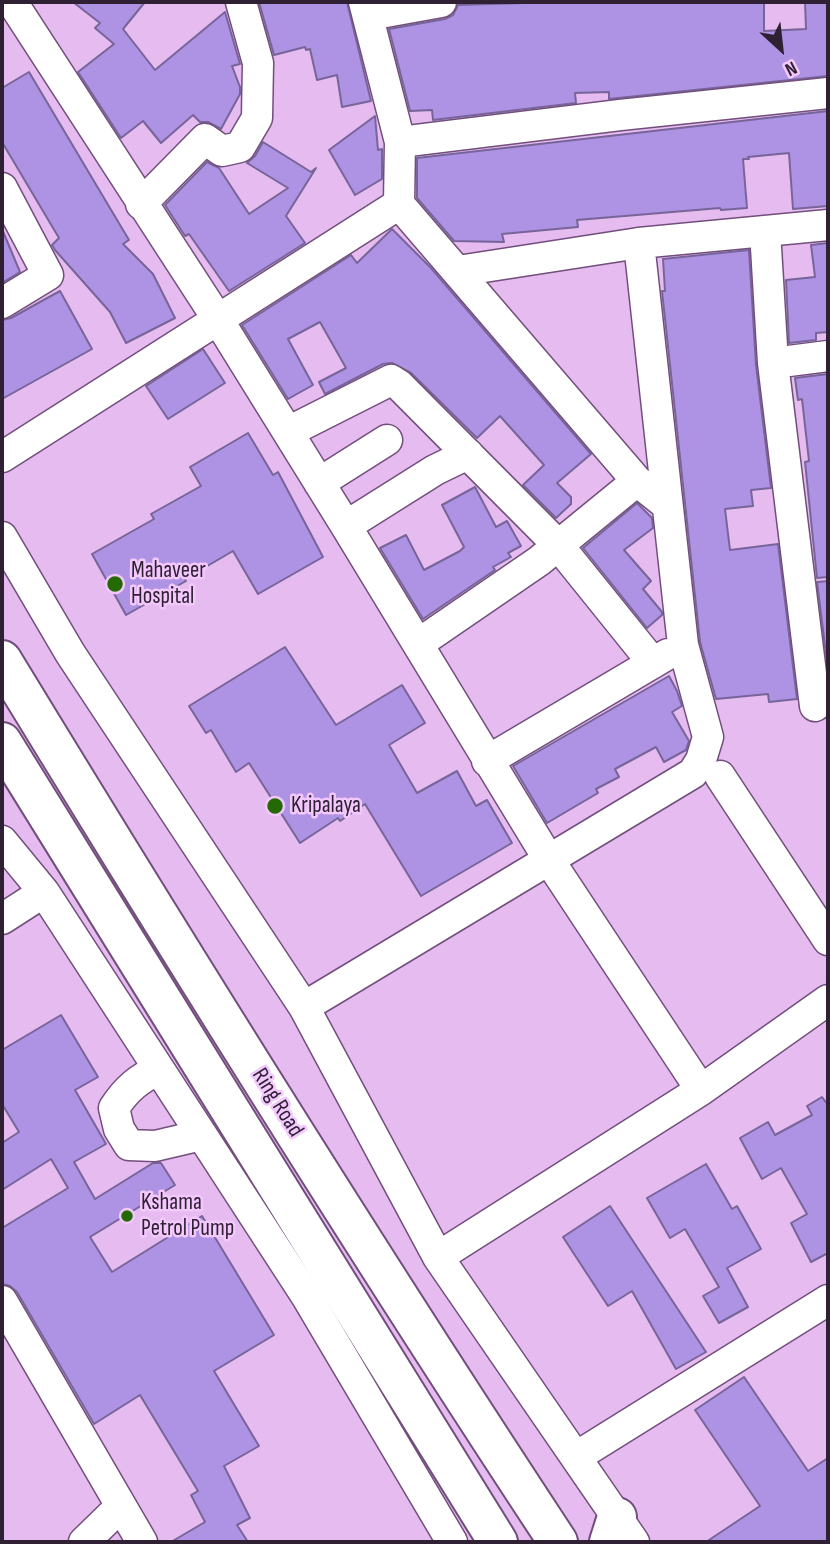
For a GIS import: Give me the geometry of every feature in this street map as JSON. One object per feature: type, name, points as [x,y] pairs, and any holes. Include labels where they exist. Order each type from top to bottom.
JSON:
[{"type":"highway","name":"Ring Road","points":[[2,660],[236,1039],[558,1542]]},
{"type":"highway","name":"Ring Road","points":[[2,742],[498,1542]]},
{"type":"street","points":[[141,204],[205,139],[222,151],[240,147],[257,118],[258,63],[241,2]]},
{"type":"street","points":[[441,2],[373,6],[400,142],[399,204],[637,481],[667,505]]},
{"type":"street","points":[[13,7],[217,318],[549,860],[701,1090]]},
{"type":"street","points":[[400,142],[828,93]]},
{"type":"street","points":[[2,188],[10,222],[48,275],[2,303]]},
{"type":"street","points":[[2,457],[399,204]]},
{"type":"street","points":[[458,271],[639,243],[828,225]]},
{"type":"street","points":[[765,231],[773,363],[815,706]]},
{"type":"street","points":[[304,1007],[693,773],[701,761],[708,737],[683,645],[639,243]]},
{"type":"street","points":[[773,363],[828,356]]},
{"type":"street","points":[[288,432],[391,380],[558,545],[653,663]]},
{"type":"street","points":[[319,482],[387,440]]},
{"type":"street","points":[[346,526],[435,470],[468,454]]},
{"type":"street","points":[[418,644],[558,545],[637,481]]},
{"type":"street","points":[[2,537],[70,653],[304,1007],[438,1257],[576,1457],[620,1534]]},
{"type":"street","points":[[487,761],[683,645]]},
{"type":"street","points":[[720,776],[828,940]]},
{"type":"street","points":[[2,841],[44,892],[307,1297],[442,1537]]},
{"type":"street","points":[[2,919],[44,892]]},
{"type":"street","points":[[438,1257],[701,1090],[828,1000]]},
{"type":"street","points":[[159,1069],[140,1078],[126,1089],[114,1108],[119,1129],[129,1145],[155,1146],[202,1135]]},
{"type":"street","points":[[576,1457],[828,1300]]},
{"type":"street","points":[[2,1301],[142,1542]]},
{"type":"street","points":[[84,1542],[121,1506]]},
{"type":"building","points":[[73,2],[145,2],[123,29],[155,70],[225,12],[240,64],[232,66],[240,94],[221,129],[208,122],[200,122],[193,115],[161,143],[143,121],[121,138],[78,72],[114,44],[95,28],[100,23]]},
{"type":"building","points":[[259,2],[347,2],[371,101],[342,107],[337,75],[317,80],[310,49],[306,50],[305,47],[274,55]]},
{"type":"building","points":[[764,2],[764,31],[806,29],[805,2],[828,2],[828,76],[609,99],[609,92],[575,93],[576,103],[433,120],[432,110],[410,111],[389,29],[445,19],[453,15],[458,5]]},
{"type":"building","points":[[29,72],[129,240],[123,244],[153,274],[175,318],[126,343],[110,312],[55,250],[52,245],[59,238],[2,142],[2,88]]},
{"type":"building","points":[[828,111],[828,206],[793,209],[789,153],[743,159],[747,208],[577,220],[578,227],[502,234],[504,242],[454,241],[417,198],[417,158]]},
{"type":"building","points":[[375,116],[378,150],[382,149],[382,179],[355,195],[329,150]]},
{"type":"building","points":[[263,142],[311,172],[316,168],[286,216],[305,243],[229,291],[189,234],[185,236],[165,205],[207,162],[219,168],[249,214],[288,188],[247,163],[255,156]]},
{"type":"building","points":[[2,229],[20,272],[2,283]]},
{"type":"building","points":[[392,229],[431,268],[591,454],[557,483],[571,497],[571,504],[556,518],[523,485],[544,465],[500,416],[477,438],[411,373],[392,363],[383,364],[325,394],[319,382],[346,368],[320,322],[288,339],[313,385],[288,399],[242,325],[351,255],[357,263]]},
{"type":"building","points":[[828,243],[828,332],[816,333],[816,340],[789,343],[786,280],[815,277],[811,245]]},
{"type":"building","points":[[749,250],[756,365],[771,488],[751,490],[753,506],[725,509],[730,550],[778,544],[797,699],[769,702],[768,694],[716,699],[700,642],[662,291],[665,291],[663,259]]},
{"type":"building","points":[[60,291],[92,349],[2,399],[2,320],[11,318]]},
{"type":"building","points":[[203,349],[225,383],[168,419],[146,386]]},
{"type":"building","points":[[828,374],[828,577],[817,578],[805,462],[809,461],[802,399],[798,400],[795,378]]},
{"type":"building","points":[[248,433],[273,475],[278,472],[323,557],[258,594],[233,551],[126,615],[92,554],[154,519],[151,514],[201,486],[190,467]]},
{"type":"building","points":[[475,487],[496,527],[507,521],[521,546],[508,553],[511,557],[493,567],[495,570],[423,619],[380,548],[406,535],[424,570],[460,551],[464,547],[442,505]]},
{"type":"building","points":[[637,503],[652,518],[653,528],[624,550],[651,581],[643,589],[662,612],[647,628],[583,548]]},
{"type":"building","points":[[828,581],[828,670],[817,582]]},
{"type":"building","points":[[285,647],[336,725],[402,685],[425,723],[389,745],[417,793],[457,771],[476,806],[487,800],[512,843],[421,896],[365,804],[300,843],[249,763],[236,772],[211,730],[206,733],[189,706]]},
{"type":"building","points":[[669,676],[682,706],[672,712],[689,741],[686,750],[664,762],[656,747],[615,769],[619,777],[596,789],[598,793],[547,823],[513,766]]},
{"type":"building","points":[[61,1015],[98,1077],[75,1090],[106,1144],[74,1162],[95,1199],[153,1163],[161,1163],[175,1185],[90,1237],[112,1272],[202,1216],[274,1335],[214,1371],[259,1446],[224,1466],[250,1518],[237,1525],[248,1542],[171,1542],[205,1522],[191,1495],[198,1491],[140,1395],[94,1424],[17,1292],[2,1284],[2,1228],[68,1188],[51,1159],[2,1190],[2,1143],[19,1132],[2,1104],[2,1050]]},
{"type":"building","points":[[822,1097],[828,1105],[828,1253],[811,1262],[791,1223],[807,1214],[781,1168],[762,1179],[740,1138],[768,1122],[775,1135],[812,1115],[807,1106]]},
{"type":"building","points":[[706,1164],[732,1209],[737,1206],[761,1249],[727,1268],[748,1307],[719,1323],[703,1296],[719,1287],[685,1229],[670,1238],[647,1198]]},
{"type":"building","points":[[610,1206],[706,1352],[676,1369],[632,1291],[608,1306],[563,1237]]},
{"type":"building","points":[[744,1377],[808,1471],[828,1458],[828,1542],[706,1542],[760,1506],[695,1410]]},
{"type":"place","name":"Mahaveer Hospital","points":[[115,584]]},
{"type":"place","name":"Kripalaya","points":[[275,806]]},
{"type":"place","name":"Kshama Petrol Pump","points":[[127,1216]]}]
